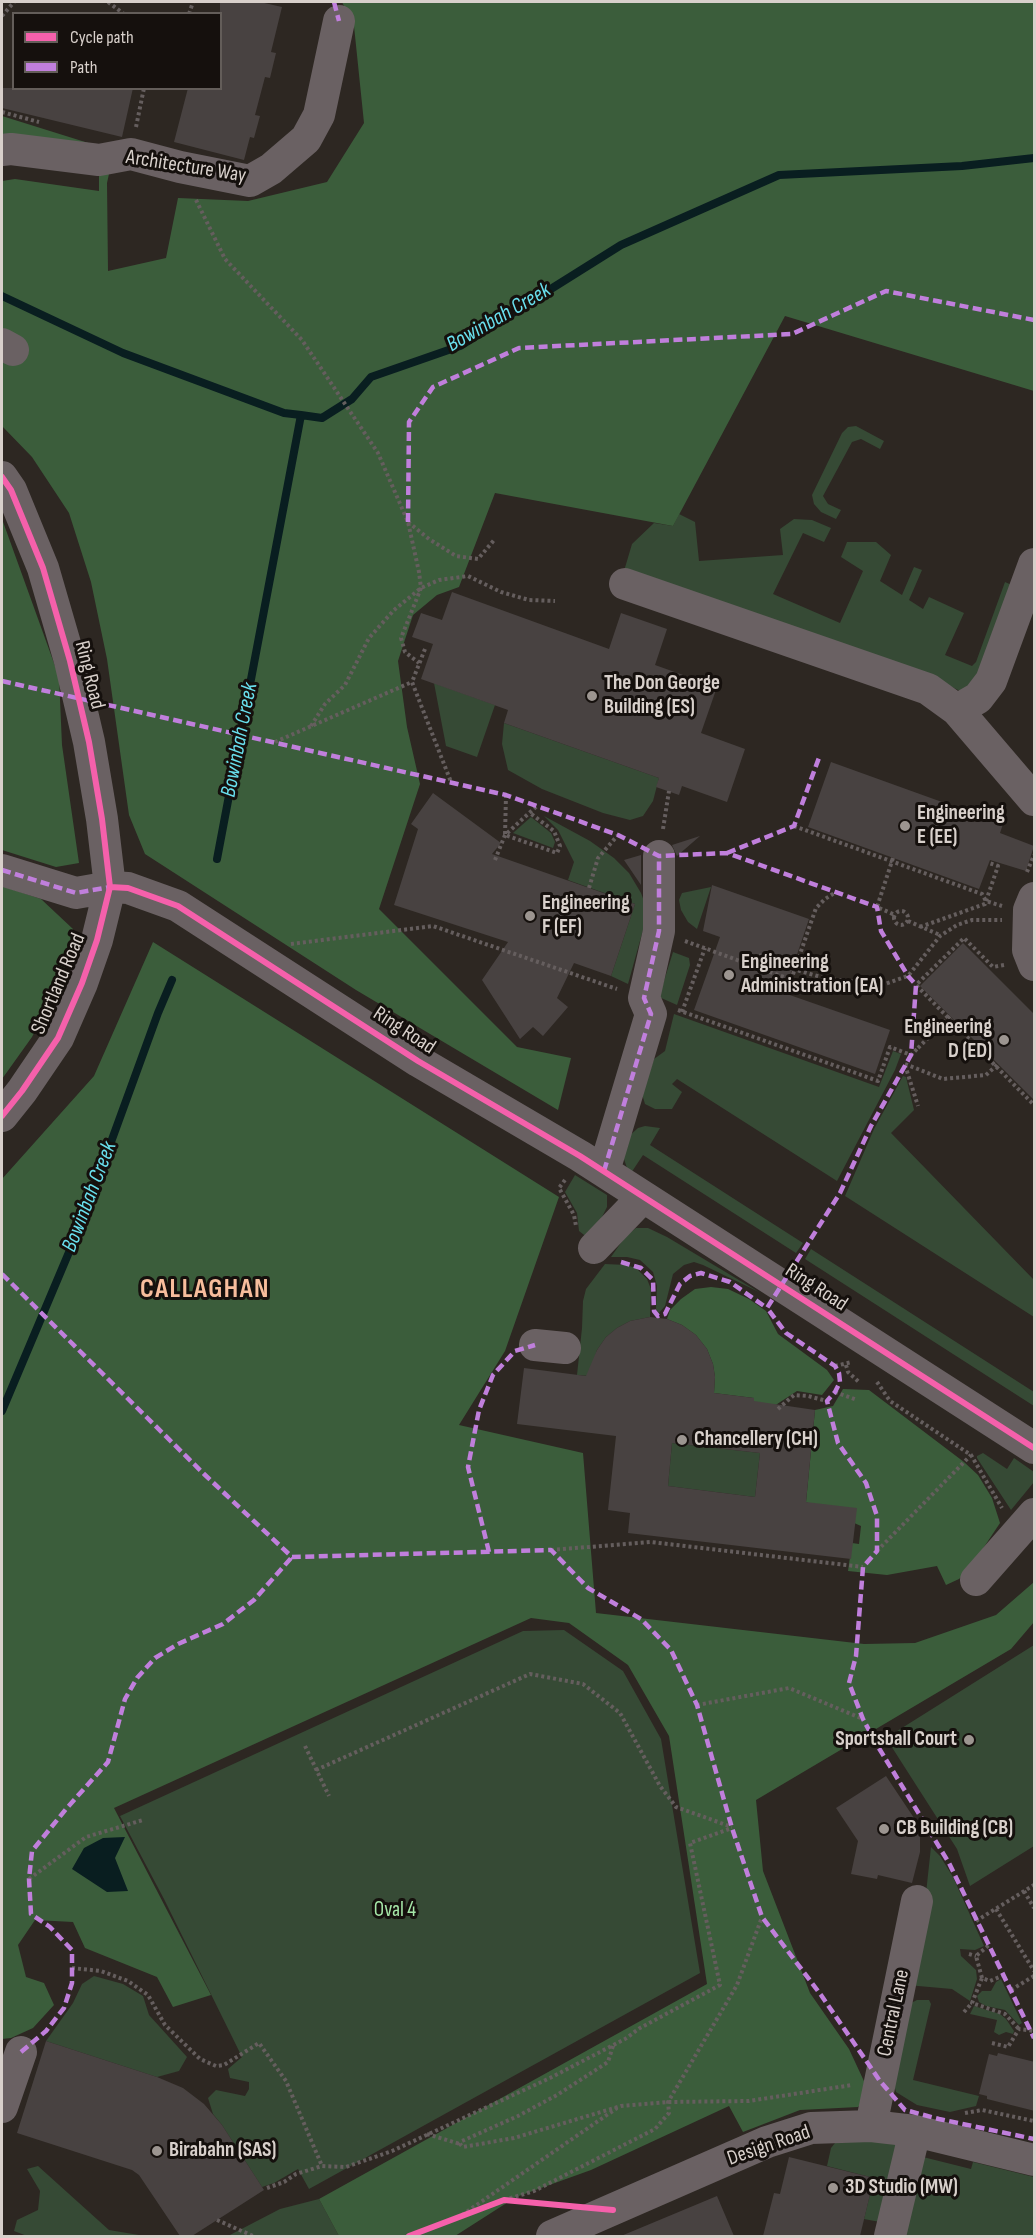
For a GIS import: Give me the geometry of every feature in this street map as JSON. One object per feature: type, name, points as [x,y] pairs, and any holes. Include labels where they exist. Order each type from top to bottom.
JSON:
[{"type":"street","name":"Architecture Way","points":[[2,150],[11,149],[99,160],[131,154],[249,181],[271,169],[306,139],[320,115],[339,21]]},
{"type":"street","name":"Ring Road","points":[[2,477],[11,490],[43,568],[70,661],[102,819],[110,887],[128,888],[178,906],[418,1061],[604,1171],[1035,1448]]},
{"type":"street","points":[[957,710],[978,698],[990,681],[1035,564]]},
{"type":"street","points":[[624,584],[928,689],[957,710],[1035,800]]},
{"type":"street","points":[[604,1171],[651,1014],[644,998],[659,931],[659,856]]},
{"type":"street","points":[[2,870],[76,893],[110,887]]},
{"type":"street","name":"Shortland Road","points":[[2,1116],[22,1091],[57,1038],[90,962],[110,887]]},
{"type":"street","points":[[1020,902],[1029,910],[1028,950],[1022,965]]},
{"type":"street","points":[[586,1240],[643,1197]]},
{"type":"street","points":[[976,1580],[1020,1515]]},
{"type":"street","name":"Central Lane","points":[[871,2126],[917,1901]]},
{"type":"street","points":[[2,2107],[21,2052]]},
{"type":"street","name":"Design Road","points":[[552,2236],[767,2142],[811,2128],[871,2126],[915,2131],[1035,2160]]},
{"type":"street","points":[[890,2236],[915,2131]]},
{"type":"path","points":[[2,16],[14,2]]},
{"type":"path","points":[[108,2],[121,12]]},
{"type":"path","points":[[131,154],[144,90]]},
{"type":"path","points":[[180,167],[225,259],[302,340],[378,453],[408,522],[419,572],[421,588],[401,638],[405,652],[419,663]]},
{"type":"path","points":[[408,522],[456,556],[478,559],[495,539]]},
{"type":"path","points":[[311,726],[325,704],[345,685],[369,638],[394,610],[421,588],[439,580],[468,576],[501,592],[529,600],[555,601]]},
{"type":"path","points":[[425,649],[412,682],[451,782]]},
{"type":"path","points":[[275,742],[412,682]]},
{"type":"path","points":[[659,856],[669,791]]},
{"type":"path","points":[[495,860],[505,835],[506,795]]},
{"type":"path","points":[[505,835],[538,805]]},
{"type":"path","points":[[505,835],[557,853],[560,846],[554,831],[530,813]]},
{"type":"path","points":[[794,826],[982,894],[986,901]]},
{"type":"path","points":[[590,888],[598,858],[618,835]]},
{"type":"path","points":[[893,860],[876,907],[895,915]]},
{"type":"path","points":[[920,927],[986,904],[998,866],[989,862]]},
{"type":"path","points":[[791,980],[816,908],[836,892]]},
{"type":"path","points":[[986,901],[1020,902]]},
{"type":"path","points":[[895,915],[902,911],[906,913],[908,921],[940,936]]},
{"type":"path","points":[[895,915],[894,920],[900,925],[908,921]]},
{"type":"path","points":[[659,931],[791,980],[826,988],[885,984],[908,976],[940,936],[957,926],[972,920],[1006,920]]},
{"type":"path","points":[[284,945],[433,926],[878,1081],[890,1047],[911,1055],[950,1016]]},
{"type":"path","points":[[1022,965],[993,967],[964,938],[916,985],[1035,1105]]},
{"type":"path","points":[[682,1012],[705,948]]},
{"type":"path","points":[[759,955],[793,969],[828,979],[885,984]]},
{"type":"path","points":[[918,1106],[905,1064],[943,1079],[986,1075],[998,1064]]},
{"type":"path","points":[[568,1174],[559,1188],[586,1240]]},
{"type":"path","points":[[835,1366],[846,1365],[854,1361]]},
{"type":"path","points":[[846,1365],[848,1372],[859,1382]]},
{"type":"path","points":[[876,1382],[890,1401],[971,1455],[1020,1515]]},
{"type":"path","points":[[835,1392],[857,1400]]},
{"type":"path","points":[[778,1409],[794,1395],[827,1401]]},
{"type":"path","points":[[878,1551],[971,1455]]},
{"type":"path","points":[[552,1550],[651,1542],[863,1567]]},
{"type":"path","points":[[267,2188],[284,2182],[296,2174],[322,2166],[346,2167],[392,2151],[550,2078],[720,1985],[690,1843],[732,1828],[676,1807],[660,1786],[620,1713],[583,1684],[530,1674],[316,1770]]},
{"type":"path","points":[[697,1705],[789,1688],[863,1719]]},
{"type":"path","points":[[304,1746],[329,1796]]},
{"type":"path","points":[[29,1880],[86,1837],[143,1820]]},
{"type":"path","points":[[976,1921],[1035,1885]]},
{"type":"path","points":[[1024,1891],[1035,1908]]},
{"type":"path","points":[[996,1909],[1035,1971]]},
{"type":"path","points":[[504,2200],[534,2191],[655,2129],[669,2113],[669,2102],[736,1985],[762,1917]]},
{"type":"path","points":[[976,1956],[989,1945]]},
{"type":"path","points":[[969,1954],[976,1956]]},
{"type":"path","points":[[964,2012],[972,2003],[982,1978],[976,1956]]},
{"type":"path","points":[[72,1968],[101,1971],[128,1981],[148,1995],[165,2025],[200,2059],[216,2066],[224,2065],[259,2043],[286,2081],[322,2166]]},
{"type":"path","points":[[982,1978],[990,1981],[1004,1975]]},
{"type":"path","points":[[1011,1990],[1035,1976]]},
{"type":"path","points":[[972,2003],[1005,2014],[1018,2029],[1035,2031]]},
{"type":"path","points":[[992,2043],[1008,2047],[1018,2029]]},
{"type":"path","points":[[460,2144],[558,2095],[608,2062],[612,2046]]},
{"type":"path","points":[[427,2134],[464,2147],[514,2138],[621,2106],[669,2102],[749,2101],[880,2081]]},
{"type":"path","points":[[462,2216],[621,2106]]},
{"type":"path","points":[[960,2114],[982,2110],[1035,2121]]},
{"type":"path","points":[[217,2220],[253,2236]]},
{"type":"green space","points":[[342,2],[1034,2],[1034,391],[785,316],[673,526],[495,493],[459,587],[437,595],[413,615],[398,661],[407,727],[420,784],[379,909],[517,1047],[571,1058],[558,1110],[356,990],[145,854],[129,815],[107,659],[91,582],[69,513],[32,457],[2,426],[2,181],[15,179],[99,191],[99,160],[2,150],[2,116],[114,151],[107,183],[108,271],[166,258],[178,198],[248,201],[327,182],[364,123],[354,26]]},
{"type":"green space","points":[[856,426],[884,441],[880,449],[861,439],[852,442],[823,496],[828,504],[841,510],[836,519],[821,512],[814,504],[812,495],[842,433],[848,427]]},
{"type":"green space","points":[[679,514],[695,522],[699,561],[783,555],[780,529],[794,519],[812,520],[831,528],[824,542],[803,533],[773,594],[840,623],[863,571],[841,557],[847,542],[876,542],[891,555],[880,581],[902,595],[914,567],[922,570],[909,600],[923,609],[929,597],[964,613],[945,655],[972,666],[976,662],[1005,582],[1016,587],[981,679],[960,691],[624,571],[632,544],[654,523],[673,526]]},
{"type":"green space","points":[[2,519],[59,677],[62,745],[79,863],[56,867],[2,850]]},
{"type":"green space","points":[[434,683],[495,705],[477,757],[446,746]]},
{"type":"green space","points":[[504,723],[659,778],[653,801],[643,816],[630,820],[603,813],[542,789],[508,770],[502,744]]},
{"type":"green space","points":[[544,816],[590,841],[614,858],[629,873],[641,893],[648,912],[628,984],[611,976],[635,904],[568,880],[574,862],[558,830]]},
{"type":"green space","points":[[531,817],[551,833],[555,842],[553,848],[513,833]]},
{"type":"green space","points":[[2,886],[41,899],[73,929],[64,974],[32,1037],[2,1079]]},
{"type":"green space","points":[[711,887],[697,929],[688,922],[681,910],[679,900],[682,893]]},
{"type":"green space","points":[[153,942],[559,1197],[505,1351],[459,1425],[583,1453],[596,1613],[864,1644],[915,1643],[996,1615],[1034,1582],[1034,1622],[1011,1649],[756,1800],[763,1871],[810,1993],[849,2049],[870,2094],[858,2107],[800,2110],[743,2132],[729,2106],[591,2170],[516,2197],[455,2236],[339,2236],[319,2199],[707,1984],[669,1736],[628,1665],[569,1623],[531,1618],[114,1808],[211,1995],[173,2007],[157,1977],[85,1948],[73,1922],[35,1920],[18,1945],[26,1977],[44,1983],[54,2005],[33,2028],[11,2038],[2,2039],[2,1179],[94,1076]]},
{"type":"green space","points":[[673,952],[689,958],[690,965],[677,1005],[659,997]]},
{"type":"green space","points":[[674,1014],[879,1087],[893,1051],[901,1054],[895,1070],[837,1181],[677,1079],[672,1084],[682,1092],[672,1109],[655,1109],[645,1104],[642,1094],[654,1059],[665,1051]]},
{"type":"green space","points":[[903,1076],[906,1077],[914,1110],[891,1133],[1034,1280],[1034,1317],[845,1196],[874,1129]]},
{"type":"green space","points":[[645,1126],[660,1128],[650,1145],[803,1243],[796,1253],[643,1155],[631,1173],[623,1156],[628,1137],[638,1128]]},
{"type":"green space","points":[[575,1175],[607,1195],[607,1207],[588,1238],[579,1231],[577,1213],[565,1192]]},
{"type":"green space","points":[[636,1228],[648,1228],[667,1237],[759,1292],[694,1262],[684,1265],[673,1274],[665,1306],[659,1313],[656,1309],[657,1286],[653,1272],[640,1260],[611,1257],[625,1237]]},
{"type":"green space","points":[[811,1249],[1034,1392],[1034,1406],[805,1259]]},
{"type":"green space","points":[[605,1264],[636,1268],[647,1279],[651,1289],[650,1317],[630,1321],[617,1328],[606,1337],[597,1350],[589,1376],[577,1375],[586,1289]]},
{"type":"green space","points":[[711,1287],[728,1289],[749,1299],[766,1311],[778,1334],[827,1370],[834,1380],[822,1395],[797,1391],[768,1410],[753,1407],[754,1398],[714,1393],[713,1364],[707,1349],[696,1335],[682,1325],[667,1319],[670,1310],[681,1299],[695,1289]]},
{"type":"green space","points":[[843,1389],[869,1390],[978,1475],[992,1498],[1000,1523],[968,1571],[959,1579],[946,1585],[937,1566],[887,1575],[848,1571],[852,1543],[859,1544],[861,1526],[806,1502],[815,1410],[833,1406]]},
{"type":"green space","points":[[672,1443],[760,1453],[755,1497],[668,1486]]},
{"type":"green space","points":[[983,1453],[1007,1469],[1014,1458],[1034,1472],[1034,1482],[1011,1510],[977,1458]]},
{"type":"green space","name":"Oval 4","points":[[564,1630],[623,1671],[661,1739],[700,1973],[309,2189],[298,2169],[262,2187],[213,2114],[208,2098],[216,2090],[245,2096],[249,2089],[249,2082],[230,2078],[228,2069],[242,2057],[120,1816],[523,1631]]},
{"type":"green space","points":[[1034,1645],[1034,1846],[970,1886],[957,1849],[886,1738]]},
{"type":"green space","points":[[931,1847],[940,1856],[953,1877],[984,1946],[975,1950],[960,1949],[961,1956],[976,1970],[977,1979],[970,2001],[952,1989],[907,1985],[924,1912]]},
{"type":"green space","points":[[94,1976],[123,1984],[143,1996],[149,2015],[187,2057],[179,2071],[157,2077],[46,2041],[73,2003],[82,1984]]},
{"type":"green space","points":[[1001,1979],[1022,2023],[1019,2025],[1005,2010],[979,2002],[977,1996],[982,1991],[991,1991],[996,1982]]},
{"type":"green space","points":[[917,2000],[929,2000],[931,2004],[913,2080],[979,2096],[976,2106],[950,2112],[917,2105],[896,2092],[892,2078],[907,2005]]},
{"type":"green space","points":[[974,2006],[1000,2014],[1014,2031],[1013,2034],[1006,2032],[999,2035],[994,2032],[997,2020],[970,2014]]},
{"type":"green space","points":[[844,2139],[897,2143],[880,2222],[864,2219],[874,2178],[827,2166],[831,2148],[835,2143]]},
{"type":"green space","points":[[919,2156],[971,2169],[973,2162],[1034,2177],[1034,2236],[899,2236]]},
{"type":"green space","points":[[38,2166],[109,2230],[145,2236],[27,2236],[14,2231],[17,2220],[38,2210],[40,2191],[27,2169]]},
{"type":"green space","points":[[319,2199],[339,2236],[228,2236],[280,2209]]},
{"type":"water","points":[[125,1837],[115,1858],[128,1891],[107,1892],[72,1869],[84,1848],[103,1838]]},
{"type":"building","points":[[220,2],[260,2],[282,7],[271,52],[276,53],[270,78],[265,77],[255,115],[260,116],[254,138],[250,137],[244,160],[174,142],[187,90],[222,90],[222,12],[220,12]]},
{"type":"building","points":[[2,88],[12,88],[12,90],[133,90],[122,137],[2,108]]},
{"type":"building","name":"The Don George Building (ES)","points":[[452,592],[609,649],[621,613],[667,629],[655,665],[717,687],[701,733],[745,749],[727,802],[682,786],[679,795],[656,787],[659,778],[504,723],[508,710],[421,679],[433,644],[412,637],[421,613],[442,620]]},
{"type":"building","name":"Engineering E (EE)","points":[[831,762],[1003,824],[1000,833],[1034,846],[1026,871],[990,860],[979,889],[808,827]]},
{"type":"building","name":"Engineering F (EF)","points":[[433,793],[501,843],[492,854],[635,904],[611,976],[574,963],[557,998],[568,1007],[543,1036],[533,1027],[520,1039],[482,980],[508,942],[394,905],[418,829],[411,824]]},
{"type":"building","points":[[700,836],[677,856],[672,845]]},
{"type":"building","points":[[641,855],[641,885],[624,860]]},
{"type":"building","name":"Engineering Administration (EA)","points":[[712,885],[809,919],[784,993],[890,1030],[875,1074],[694,1010],[720,937],[703,931]]},
{"type":"building","name":"Engineering D (ED)","points":[[963,943],[1035,1015],[1035,1101],[920,986]]},
{"type":"building","name":"Chancellery (CH)","points":[[650,1317],[667,1319],[682,1325],[696,1335],[707,1349],[713,1364],[714,1393],[815,1410],[806,1502],[857,1508],[851,1559],[628,1533],[630,1513],[608,1510],[616,1436],[517,1424],[524,1368],[586,1376],[597,1350],[606,1337],[630,1321]],"holes":[[[672,1443],[760,1453],[755,1497],[668,1486]]]},
{"type":"building","name":"CB Building (CB)","points":[[886,1776],[916,1821],[920,1836],[920,1852],[912,1883],[878,1875],[877,1879],[851,1874],[858,1841],[836,1808]]},
{"type":"building","name":"Birabahn (SAS)","points":[[46,2041],[157,2077],[183,2088],[204,2104],[222,2125],[264,2190],[192,2236],[180,2236],[139,2175],[132,2170],[17,2133]]},
{"type":"building","points":[[998,2053],[1035,2062],[1035,2111],[987,2099],[987,2096],[979,2094],[989,2054],[997,2056]]},
{"type":"building","name":"3D Studio (MW)","points":[[789,2157],[874,2178],[860,2236],[763,2236],[774,2193],[780,2194]]},
{"type":"building","points":[[717,2196],[734,2236],[621,2236]]},
{"type":"waterway","name":"Bowinbah Creek","points":[[217,859],[301,415],[322,418],[352,399],[371,377],[460,346],[621,245],[779,175],[962,166],[1034,158]]},
{"type":"waterway","points":[[2,296],[123,353],[284,413],[301,415]]},
{"type":"waterway","name":"Bowinbah Creek","points":[[2,1411],[83,1219],[172,980]]},
{"type":"marked path","points":[[334,2],[339,21]]},
{"type":"marked path","points":[[408,522],[409,422],[433,387],[519,348],[792,334],[886,291],[1034,320]]},
{"type":"marked path","points":[[2,681],[506,795],[618,835],[659,856],[727,853],[877,907],[881,931],[908,976],[916,985],[911,1055],[871,1126],[840,1193],[767,1308],[786,1333],[835,1366],[839,1373],[840,1382],[827,1401],[838,1443],[866,1483],[877,1516],[877,1551],[863,1567],[856,1656],[849,1683],[863,1719],[877,1745],[949,1863],[1034,2038]]},
{"type":"marked path","points":[[727,853],[794,826],[820,755]]},
{"type":"marked path","points":[[604,1171],[651,1014],[644,998],[659,931],[659,856]]},
{"type":"marked path","points":[[2,870],[76,893],[110,887]]},
{"type":"marked path","points":[[621,1262],[641,1268],[653,1280],[654,1311],[658,1316],[665,1314],[680,1284],[690,1276],[701,1273],[730,1282],[767,1308]]},
{"type":"marked path","points":[[2,1274],[204,1474],[292,1557],[551,1550],[588,1588],[641,1619],[671,1650],[697,1705],[732,1828],[762,1917],[821,1995],[880,2081],[905,2110],[1034,2139]]},
{"type":"marked path","points":[[489,1552],[468,1467],[479,1410],[493,1375],[515,1351],[535,1345]]},
{"type":"marked path","points":[[21,2052],[46,2031],[64,2008],[72,1983],[72,1950],[50,1927],[31,1914],[29,1879],[32,1851],[108,1762],[125,1699],[137,1678],[155,1658],[178,1644],[223,1624],[254,1600],[292,1557]]},
{"type":"cycle path","points":[[2,477],[11,490],[43,568],[70,661],[89,742],[102,819],[110,887],[97,940],[82,983],[58,1038],[2,1116]]},
{"type":"cycle path","points":[[110,887],[128,888],[178,906],[418,1061],[580,1156],[1034,1448]]},
{"type":"cycle path","points":[[409,2236],[504,2200],[613,2210]]},
{"type":"place","name":"The Don George Building (ES)","points":[[592,696]]},
{"type":"place","name":"Engineering E (EE)","points":[[905,826]]},
{"type":"place","name":"Engineering F (EF)","points":[[530,916]]},
{"type":"place","name":"Engineering Administration (EA)","points":[[729,975]]},
{"type":"place","name":"Engineering D (ED)","points":[[1004,1040]]},
{"type":"place","name":"Chancellery (CH)","points":[[682,1440]]},
{"type":"place","name":"Sportsball Court","points":[[969,1740]]},
{"type":"place","name":"CB Building (CB)","points":[[884,1829]]},
{"type":"place","name":"Birabahn (SAS)","points":[[157,2151]]},
{"type":"place","name":"3D Studio (MW)","points":[[833,2188]]},
{"type":"district","name":"CALLAGHAN","points":[[205,1290]]}]
